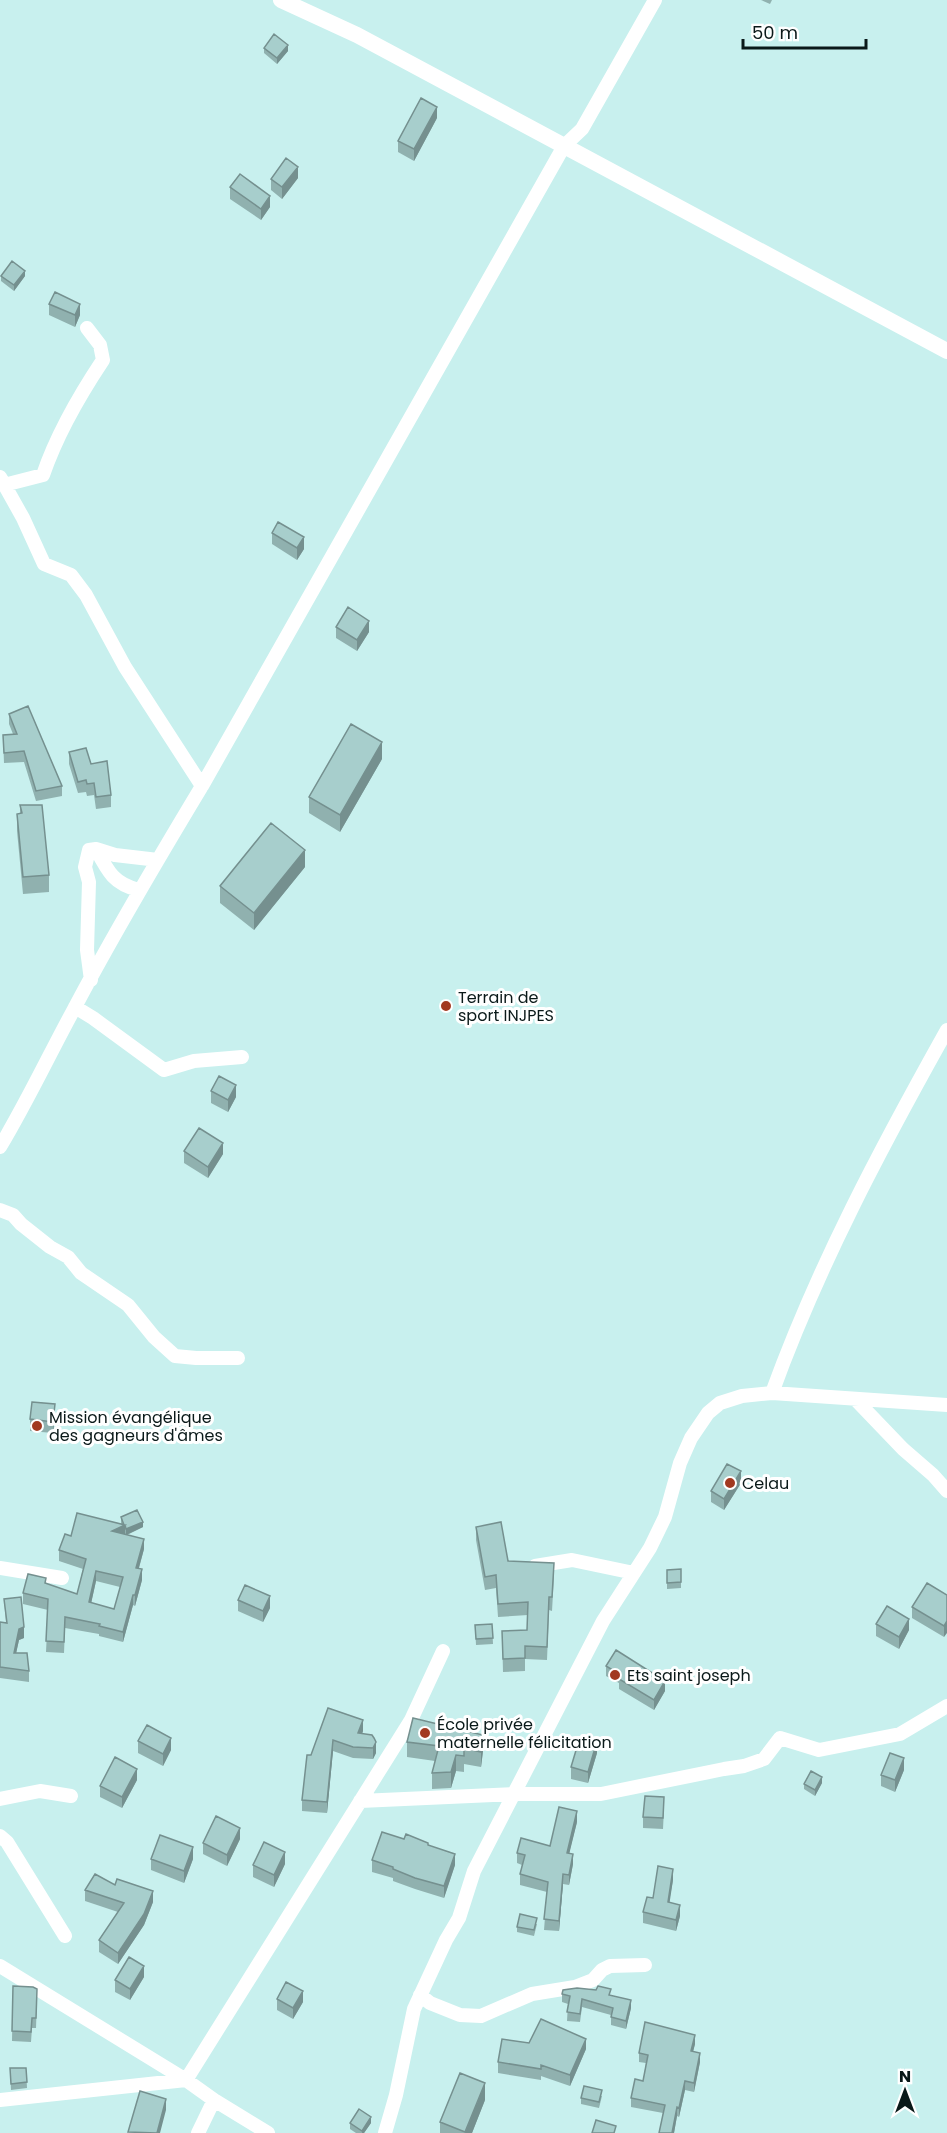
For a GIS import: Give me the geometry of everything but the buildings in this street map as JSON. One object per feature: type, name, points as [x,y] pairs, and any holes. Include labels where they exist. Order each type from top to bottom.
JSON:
[{"type":"street","points":[[281,0],[357,35],[947,351]]},
{"type":"street","points":[[0,1147],[21,1112],[139,890],[201,786],[564,146],[582,129],[656,0]]},
{"type":"street","points":[[87,328],[100,345],[103,360],[72,410],[51,452],[43,475],[2,481],[23,518],[44,564],[71,574],[87,595],[125,667],[201,786]]},
{"type":"street","points":[[91,980],[87,950],[89,882],[85,867],[89,850],[96,849],[115,855],[158,860]]},
{"type":"street","points":[[96,849],[116,880],[124,886],[139,890]]},
{"type":"street","points":[[75,1007],[164,1070],[194,1061],[242,1057]]},
{"type":"street","points":[[772,1394],[787,1352],[842,1225],[890,1131],[947,1030]]},
{"type":"street","points":[[0,1210],[13,1215],[50,1247],[68,1257],[81,1273],[128,1305],[154,1337],[175,1356],[237,1358]]},
{"type":"street","points":[[385,2133],[396,2095],[414,2009],[459,1918],[474,1871],[603,1621],[650,1548],[666,1517],[680,1463],[691,1438],[708,1413],[720,1404],[742,1396],[772,1394],[947,1405]]},
{"type":"street","points":[[856,1400],[947,1491]]},
{"type":"street","points":[[530,1567],[572,1560],[634,1574]]},
{"type":"street","points":[[0,1568],[62,1578]]},
{"type":"street","points":[[186,2080],[411,1720],[443,1651]]},
{"type":"street","points":[[360,1801],[514,1794],[600,1794],[724,1768],[744,1766],[764,1759],[780,1738],[819,1750],[900,1734],[947,1706]]},
{"type":"street","points":[[0,1799],[40,1791],[71,1796]]},
{"type":"street","points":[[0,1836],[7,1842],[64,1936]]},
{"type":"street","points":[[420,1995],[430,2003],[460,2015],[481,2016],[532,1994],[575,1987],[593,1980],[602,1970],[610,1966],[645,1965]]},
{"type":"street","points":[[0,1966],[268,2133]]},
{"type":"street","points":[[0,2100],[186,2080]]},
{"type":"street","points":[[198,2133],[214,2100]]},
{"type":"place","name":"Terrain de sport INJPES","points":[[446,1006]]},
{"type":"place","name":"Mission évangélique des gagneurs d'âmes","points":[[37,1426]]},
{"type":"place","name":"Celau","points":[[730,1483]]},
{"type":"place","name":"Ets saint joseph","points":[[615,1675]]},
{"type":"place","name":"École privée maternelle félicitation","points":[[425,1733]]}]
